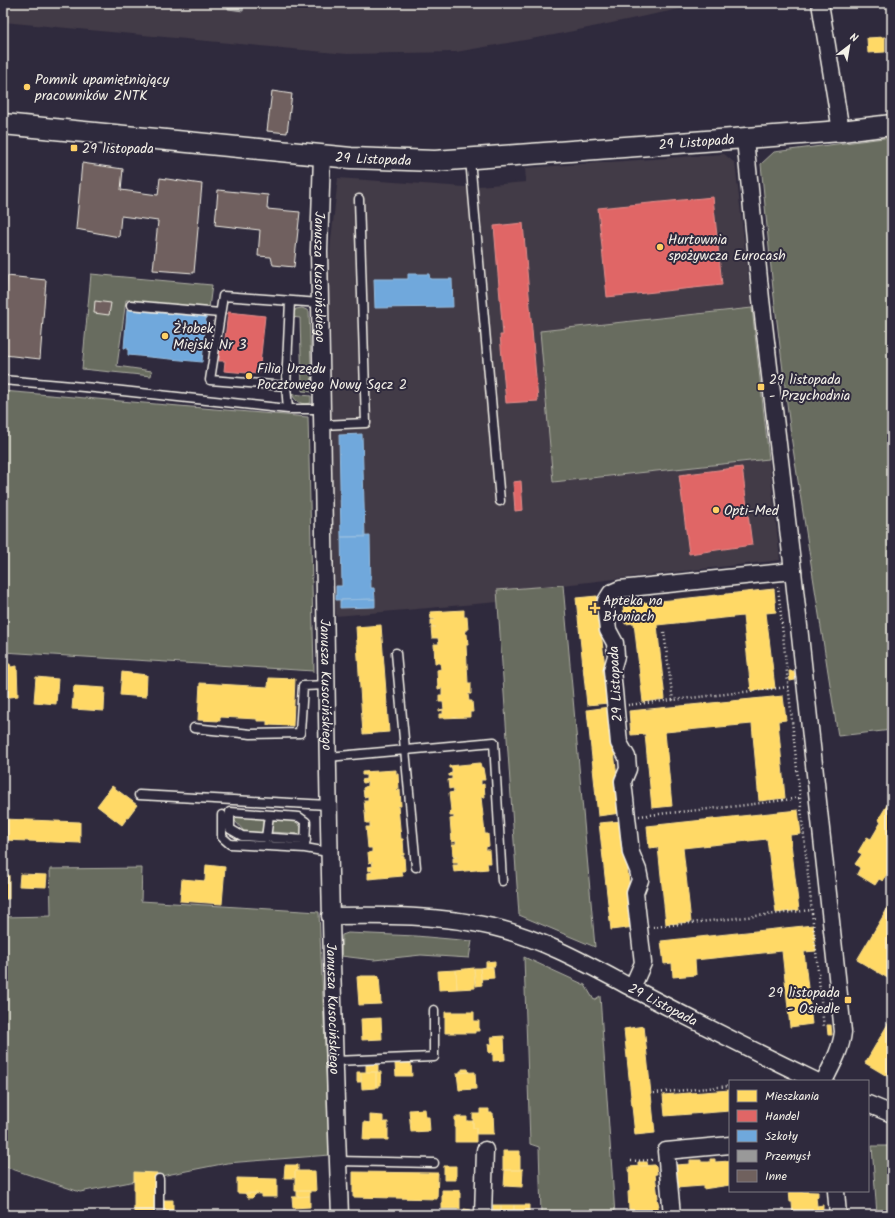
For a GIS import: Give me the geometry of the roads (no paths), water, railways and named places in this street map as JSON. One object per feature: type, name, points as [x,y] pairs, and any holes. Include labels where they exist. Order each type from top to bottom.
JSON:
[{"type":"street","points":[[820,3],[841,131]]},
{"type":"street","name":"29 Listopada","points":[[3,124],[322,155],[435,162],[745,139],[892,125]]},
{"type":"street","name":"29 Listopada","points":[[745,139],[760,283],[794,571],[843,1032],[839,1051],[824,1080]]},
{"type":"street","name":"Janusza Kusocińskiego","points":[[322,155],[320,303],[327,685],[328,852],[340,1215]]},
{"type":"street","name":"29 Listopada","points":[[794,571],[620,589],[611,593],[605,605],[608,630],[615,643],[616,656],[612,670],[619,743],[626,757],[628,769],[623,781],[631,853],[638,870],[640,880],[635,893],[643,963],[632,988],[814,1080]]},
{"type":"street","points":[[330,916],[411,916],[460,920],[495,928],[524,936],[568,954],[632,988]]},
{"type":"street","points":[[869,1104],[892,1114]]},
{"type":"street","points":[[677,1215],[666,1151],[729,1145]]},
{"type":"street","points":[[483,1215],[485,1150]]},
{"type":"street","points":[[836,1192],[838,1215]]},
{"type":"lane","points":[[470,159],[500,501]]},
{"type":"lane","points":[[3,380],[95,388],[288,409],[322,417],[366,423],[359,199]]},
{"type":"lane","points":[[286,386],[210,380],[223,296],[320,303]]},
{"type":"lane","points":[[288,409],[286,386],[290,301]]},
{"type":"lane","points":[[131,305],[220,313]]},
{"type":"lane","points":[[396,653],[416,867]]},
{"type":"lane","points":[[194,728],[251,734],[300,733],[302,686],[327,685]]},
{"type":"lane","points":[[328,757],[494,742],[502,881]]},
{"type":"lane","points":[[139,795],[328,805]]},
{"type":"lane","points":[[306,844],[306,822],[299,817],[230,812],[230,829],[242,836],[306,844],[328,852]]},
{"type":"lane","points":[[222,815],[222,837],[230,844],[306,844]]},
{"type":"lane","points":[[266,838],[269,815]]},
{"type":"lane","points":[[334,1061],[434,1057],[434,1010]]},
{"type":"lane","points":[[338,1161],[434,1163]]},
{"type":"lane","points":[[159,1179],[159,1215]]},
{"type":"place","name":"Pomnik upamiętniający pracowników ZNTK","points":[[27,87]]},
{"type":"place","name":"29 listopada","points":[[74,148]]},
{"type":"place","name":"Hurtownia spożywcza Eurocash","points":[[660,247]]},
{"type":"place","name":"Żłobek Miejski Nr 3","points":[[165,336]]},
{"type":"place","name":"Filia Urzędu Pocztowego Nowy Sącz 2","points":[[249,376]]},
{"type":"place","name":"29 listopada - Przychodnia","points":[[761,387]]},
{"type":"place","name":"Opti-Med","points":[[716,510]]},
{"type":"place","name":"Apteka na Błoniach","points":[[595,608]]},
{"type":"place","name":"29 listopada - Osiedle","points":[[848,1000]]}]
